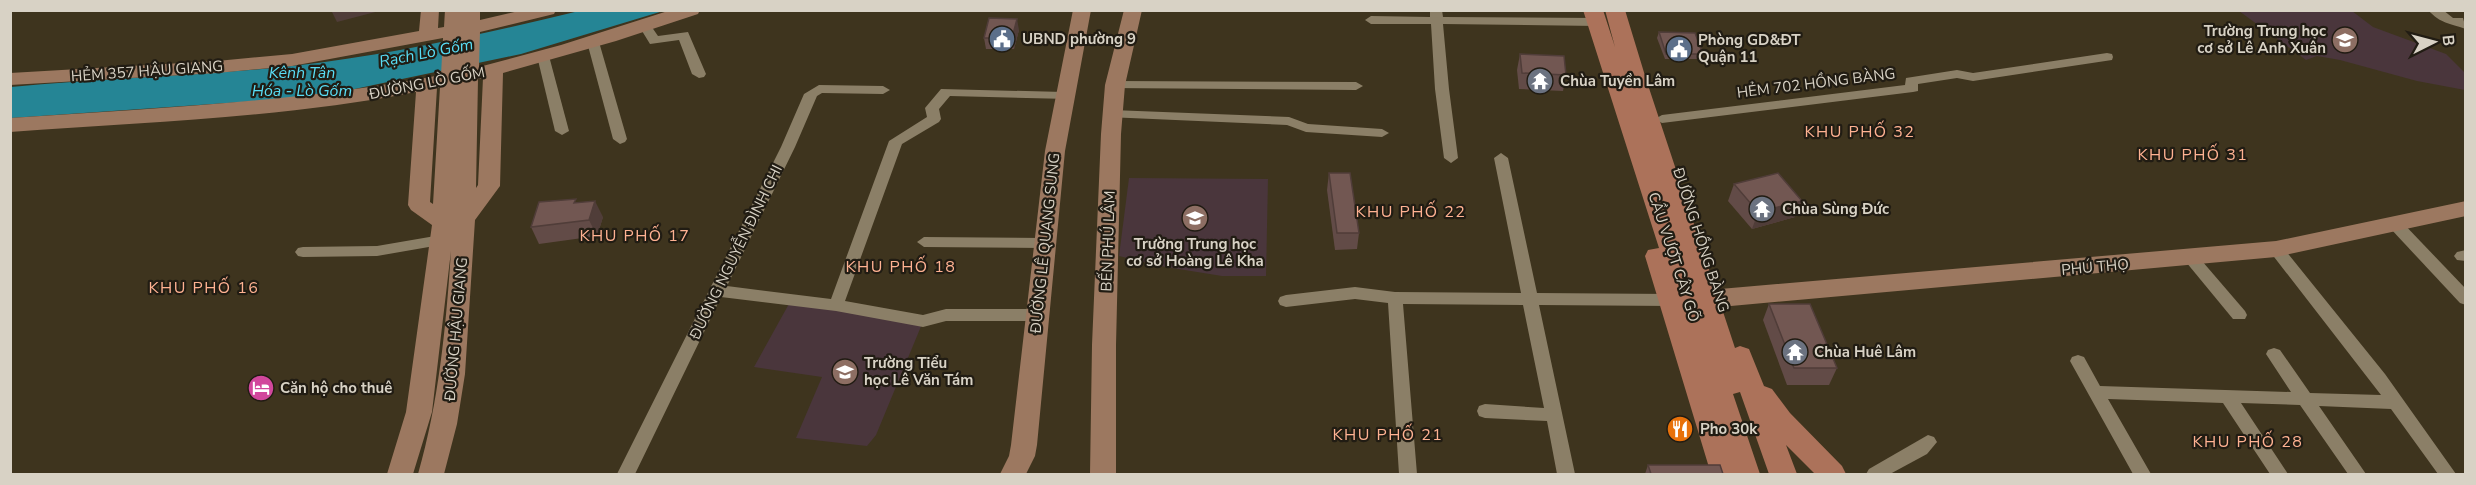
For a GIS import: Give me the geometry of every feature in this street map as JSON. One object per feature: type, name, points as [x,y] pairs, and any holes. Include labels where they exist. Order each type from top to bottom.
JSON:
[{"type":"main road","name":"ĐƯỜNG HỒNG BÀNG","points":[[1615,10],[1595,49],[1721,462]]},
{"type":"main road","name":"ĐƯỜNG HỒNG BÀNG","points":[[1604,28],[1639,50],[1720,298],[1738,373]]},
{"type":"main road","name":"CẦU VƯỢT CÂY GÕ","points":[[1604,28],[1774,466]]},
{"type":"main road","name":"CẦU VƯỢT CÂY GÕ","points":[[1625,79],[1746,474]]},
{"type":"main road","name":"CẦU VƯỢT CÂY GÕ","points":[[1738,373],[1763,434],[1796,474]]},
{"type":"main road","points":[[1738,373],[1780,421],[1832,474]]},
{"type":"main road","points":[[1721,462],[1754,459],[1774,466]]},
{"type":"street","points":[[428,36],[430,10]]},
{"type":"street","name":"ĐƯỜNG HẬU GIANG","points":[[431,474],[449,408],[457,344],[449,226],[443,183],[454,10]]},
{"type":"street","name":"ĐƯỜNG HẬU GIANG","points":[[400,474],[419,412],[449,226],[465,178],[471,10]]},
{"type":"street","name":"HẺM 357 HẬU GIANG","points":[[10,79],[217,67],[292,60],[428,36],[496,17],[547,10]]},
{"type":"street","name":"ĐƯỜNG LÒ GỐM","points":[[10,125],[305,103],[427,84],[493,70],[593,42],[691,10]]},
{"type":"street","name":"ĐƯỜNG LÊ QUANG SUNG","points":[[1013,474],[1022,456],[1024,445],[1043,243],[1064,96],[1082,10]]},
{"type":"street","name":"BẾN PHÚ LÂM","points":[[1103,474],[1104,345],[1112,114],[1115,85],[1133,10]]},
{"type":"street","points":[[2434,10],[2450,22],[2459,21],[2466,25]]},
{"type":"street","points":[[1437,16],[1442,89],[1451,158]]},
{"type":"street","points":[[1371,20],[1437,16],[1604,28]]},
{"type":"street","points":[[645,26],[655,41],[684,35],[699,74]]},
{"type":"street","points":[[593,42],[620,139]]},
{"type":"street","points":[[543,56],[562,131]]},
{"type":"street","name":"HẺM 702 HỒNG BÀNG","points":[[1662,119],[1913,88],[1911,81],[1957,74],[1973,77],[2107,57]]},
{"type":"street","points":[[303,252],[377,251],[449,226],[489,186],[493,70]]},
{"type":"street","points":[[427,84],[419,205],[449,226]]},
{"type":"street","points":[[1115,85],[1356,86]]},
{"type":"street","name":"ĐƯỜNG NGUYỄN ĐÌNH CHI","points":[[626,474],[811,94],[819,89],[883,90]]},
{"type":"street","points":[[836,305],[896,141],[915,132],[934,118],[932,108],[946,92],[1064,96]]},
{"type":"street","points":[[1112,114],[1289,121],[1306,128],[1382,133]]},
{"type":"street","points":[[1501,158],[1566,474]]},
{"type":"street","name":"PHÚ THỌ","points":[[1720,298],[2276,249],[2466,208]]},
{"type":"street","points":[[2395,224],[2466,299]]},
{"type":"street","points":[[924,242],[1043,243]]},
{"type":"street","points":[[2276,249],[2317,298],[2447,474]]},
{"type":"street","points":[[2191,258],[2239,315]]},
{"type":"street","points":[[717,291],[836,305],[923,321],[946,315],[1036,315]]},
{"type":"street","points":[[1286,301],[1355,293],[1395,298],[1671,300]]},
{"type":"street","points":[[1395,298],[1408,474]]},
{"type":"street","points":[[2274,354],[2357,474]]},
{"type":"street","points":[[2078,361],[2142,474]]},
{"type":"street","points":[[2096,393],[2394,402]]},
{"type":"street","points":[[2228,397],[2279,474]]},
{"type":"street","points":[[1485,411],[1555,415]]},
{"type":"street","points":[[1875,474],[1921,449],[1928,442]]},
{"type":"shaded area","name":"Trường Trung học cơ sở Lê Anh Xuân","points":[[2239,11],[2352,11],[2373,27],[2446,54],[2465,73],[2465,90],[2417,81],[2340,60],[2317,56],[2306,60]]},
{"type":"shaded area","name":"Trường Trung học cơ sở Hoàng Lê Kha","points":[[1129,178],[1268,179],[1266,276],[1222,276],[1160,266],[1119,256]]},
{"type":"shaded area","name":"Trường Tiểu học Lê Văn Tám","points":[[790,302],[922,324],[876,435],[867,446],[796,438],[822,377],[754,367]]},
{"type":"water","name":"Kênh Tân Hóa - Lò Gốm","points":[[579,11],[663,11],[521,54],[345,91],[271,100],[11,118],[11,87],[292,66],[436,43]]},
{"type":"building","points":[[989,18],[1017,19],[1012,38],[984,38]]},
{"type":"building","name":"Phòng GD&ĐT Quận 11","points":[[1659,32],[1695,33],[1703,54],[1666,54]]},
{"type":"building","points":[[1520,54],[1564,56],[1566,75],[1522,73]]},
{"type":"building","points":[[1329,173],[1350,173],[1359,233],[1337,233]]},
{"type":"building","points":[[1778,173],[1802,201],[1758,212],[1734,184]]},
{"type":"building","points":[[576,199],[574,203],[595,201],[589,220],[531,227],[539,202]]},
{"type":"building","points":[[1769,304],[1810,304],[1837,368],[1794,368]]},
{"type":"building","points":[[1648,465],[1720,465],[1723,474],[1651,474]]},
{"type":"place","name":"UBND phường 9","points":[[1002,39]]},
{"type":"place","name":"Trường Trung học cơ sở Lê Anh Xuân","points":[[2345,40]]},
{"type":"place","name":"Phòng GD&ĐT Quận 11","points":[[1679,49]]},
{"type":"place","name":"Chùa Tuyền Lâm","points":[[1540,81]]},
{"type":"place","name":"Chùa Sùng Đức","points":[[1762,209]]},
{"type":"place","name":"Trường Trung học cơ sở Hoàng Lê Kha","points":[[1195,218]]},
{"type":"place","name":"Chùa Huê Lâm","points":[[1795,352]]},
{"type":"place","name":"Trường Tiểu học Lê Văn Tám","points":[[845,372]]},
{"type":"place","name":"Căn hộ cho thuê","points":[[261,388]]},
{"type":"place","name":"Pho 30k","points":[[1680,429]]},
{"type":"district","name":"KHU PHỐ 32","points":[[1860,131]]},
{"type":"district","name":"KHU PHỐ 31","points":[[2193,154]]},
{"type":"district","name":"KHU PHỐ 22","points":[[1411,211]]},
{"type":"district","name":"KHU PHỐ 17","points":[[635,235]]},
{"type":"district","name":"KHU PHỐ 18","points":[[901,266]]},
{"type":"district","name":"KHU PHỐ 16","points":[[204,287]]},
{"type":"district","name":"KHU PHỐ 21","points":[[1388,434]]},
{"type":"district","name":"KHU PHỐ 28","points":[[2248,441]]},
{"type":"water label","name":"Rạch Lò Gốm","points":[[426,52]]}]
